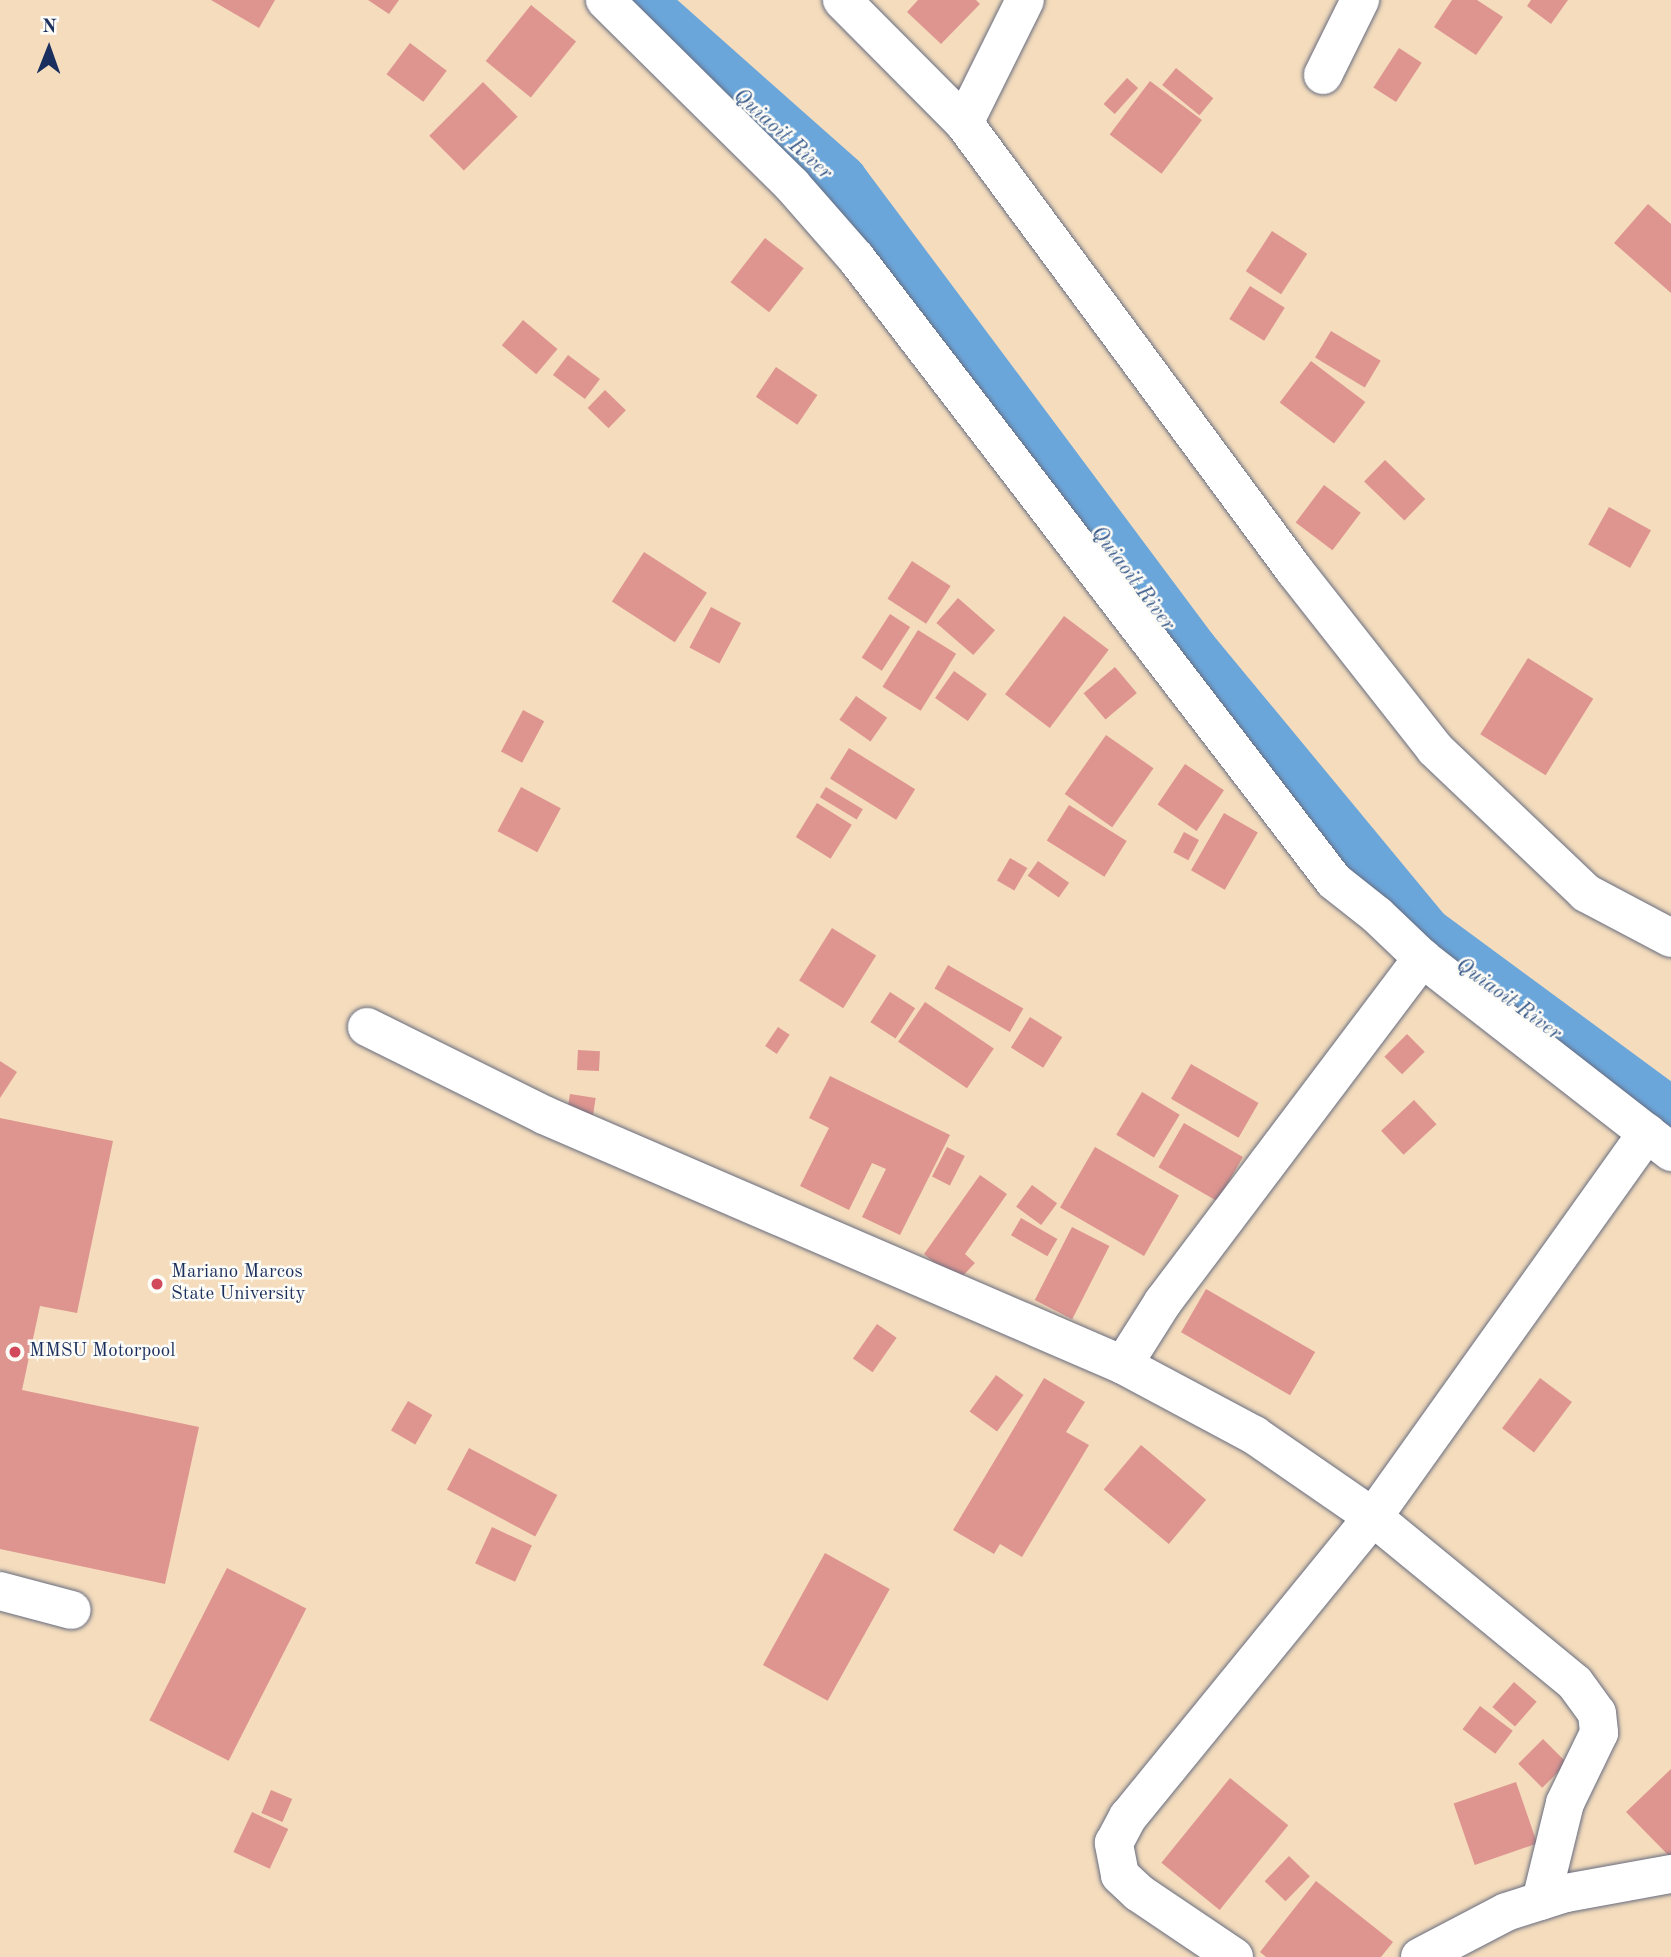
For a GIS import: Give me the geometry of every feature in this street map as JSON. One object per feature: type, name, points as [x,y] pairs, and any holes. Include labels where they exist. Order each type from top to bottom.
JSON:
[{"type":"street","points":[[605,0],[792,185],[856,258],[1308,853],[1422,958],[1659,1143],[1373,1517],[1128,1817],[1114,1843],[1121,1875],[1139,1893],[1234,1957]]},
{"type":"street","points":[[842,0],[964,123],[1295,571],[1435,749],[1586,893],[1671,938]]},
{"type":"street","points":[[964,123],[1025,0]]},
{"type":"street","points":[[1323,75],[1360,0]]},
{"type":"street","points":[[1123,1365],[1163,1302],[1422,958]]},
{"type":"street","points":[[367,1027],[544,1115],[1123,1365],[1254,1435],[1373,1517],[1575,1683],[1597,1713],[1599,1733],[1565,1803],[1541,1901]]},
{"type":"street","points":[[0,1591],[72,1610]]},
{"type":"street","points":[[1420,1957],[1506,1912],[1541,1901],[1671,1874]]},
{"type":"building","points":[[211,0],[275,0],[259,28]]},
{"type":"building","points":[[368,0],[399,0],[389,14]]},
{"type":"building","points":[[918,0],[976,0],[980,4],[941,44],[907,12]]},
{"type":"building","points":[[1452,0],[1477,0],[1503,17],[1476,55],[1434,27]]},
{"type":"building","points":[[1531,0],[1568,0],[1551,24],[1527,6]]},
{"type":"building","points":[[531,5],[576,42],[531,97],[486,61]]},
{"type":"building","points":[[410,43],[447,71],[423,102],[387,74]]},
{"type":"building","points":[[1399,48],[1422,63],[1396,102],[1373,87]]},
{"type":"building","points":[[1176,68],[1213,98],[1199,115],[1162,85]]},
{"type":"building","points":[[1127,78],[1138,88],[1115,114],[1104,104]]},
{"type":"building","points":[[1150,81],[1202,120],[1162,174],[1110,135]]},
{"type":"building","points":[[483,82],[518,117],[464,170],[429,136]]},
{"type":"building","points":[[1648,204],[1671,224],[1671,293],[1614,243]]},
{"type":"building","points":[[1272,231],[1307,254],[1281,294],[1246,271]]},
{"type":"building","points":[[765,238],[804,268],[769,312],[731,282]]},
{"type":"building","points":[[1250,286],[1285,308],[1264,341],[1229,319]]},
{"type":"building","points":[[523,320],[557,349],[536,374],[502,345]]},
{"type":"building","points":[[1331,331],[1381,361],[1365,387],[1315,358]]},
{"type":"building","points":[[568,355],[600,379],[585,399],[553,375]]},
{"type":"building","points":[[1311,361],[1365,402],[1334,443],[1280,403]]},
{"type":"building","points":[[776,367],[817,395],[797,425],[756,397]]},
{"type":"building","points":[[605,390],[626,410],[608,428],[588,408]]},
{"type":"building","points":[[1385,460],[1425,499],[1404,520],[1364,482]]},
{"type":"building","points":[[1324,485],[1361,513],[1332,550],[1296,523]]},
{"type":"building","points":[[1609,507],[1651,530],[1630,568],[1588,545]]},
{"type":"building","points":[[644,552],[707,593],[675,642],[612,601]]},
{"type":"building","points":[[912,561],[951,586],[926,624],[887,599]]},
{"type":"building","points":[[958,598],[995,630],[973,655],[936,623]]},
{"type":"building","points":[[711,607],[741,623],[719,664],[689,648]]},
{"type":"building","points":[[890,614],[910,627],[882,671],[862,658]]},
{"type":"building","points":[[1064,616],[1109,650],[1050,728],[1005,694]]},
{"type":"building","points":[[918,630],[956,654],[921,711],[882,687]]},
{"type":"building","points":[[1528,658],[1593,699],[1546,775],[1480,734]]},
{"type":"building","points":[[1115,667],[1137,693],[1105,719],[1084,693]]},
{"type":"building","points":[[954,671],[987,694],[968,721],[935,698]]},
{"type":"building","points":[[856,696],[887,718],[870,742],[839,720]]},
{"type":"building","points":[[523,710],[544,721],[522,763],[501,751]]},
{"type":"building","points":[[1106,735],[1154,768],[1112,827],[1065,794]]},
{"type":"building","points":[[849,748],[915,789],[896,820],[830,779]]},
{"type":"building","points":[[1185,764],[1224,790],[1197,831],[1158,805]]},
{"type":"building","points":[[521,787],[561,808],[537,852],[498,831]]},
{"type":"building","points":[[826,787],[863,809],[857,819],[820,797]]},
{"type":"building","points":[[817,803],[852,825],[831,859],[796,837]]},
{"type":"building","points":[[1069,805],[1127,841],[1104,877],[1047,841]]},
{"type":"building","points":[[1224,813],[1258,832],[1225,890],[1191,870]]},
{"type":"building","points":[[1184,832],[1199,840],[1188,860],[1173,852]]},
{"type":"building","points":[[1010,858],[1027,868],[1014,891],[997,881]]},
{"type":"building","points":[[1038,861],[1069,883],[1059,898],[1028,876]]},
{"type":"building","points":[[832,928],[876,956],[843,1008],[799,981]]},
{"type":"building","points":[[948,965],[1023,1008],[1010,1032],[934,988]]},
{"type":"building","points":[[890,992],[915,1008],[896,1039],[870,1022]]},
{"type":"building","points":[[925,1002],[994,1048],[967,1088],[898,1042]]},
{"type":"building","points":[[1030,1017],[1062,1037],[1043,1068],[1011,1048]]},
{"type":"building","points":[[778,1027],[790,1035],[777,1054],[765,1046]]},
{"type":"building","points":[[1407,1034],[1425,1052],[1402,1074],[1384,1057]]},
{"type":"building","points":[[578,1050],[600,1051],[599,1071],[577,1070]]},
{"type":"building","points":[[0,1061],[17,1072],[0,1098]]},
{"type":"building","points":[[1191,1064],[1259,1103],[1239,1138],[1171,1099]]},
{"type":"building","points":[[830,1076],[950,1135],[900,1235],[862,1217],[886,1169],[872,1163],[849,1210],[800,1186],[829,1128],[809,1118]]},
{"type":"building","points":[[1142,1092],[1180,1115],[1154,1158],[1116,1135]]},
{"type":"building","points":[[570,1094],[596,1098],[592,1122],[566,1118]]},
{"type":"building","points":[[1414,1100],[1437,1124],[1404,1155],[1381,1131]]},
{"type":"building","name":"MMSU Motorpool","points":[[0,1118],[113,1141],[77,1313],[40,1306],[22,1390],[199,1427],[165,1584],[0,1549]]},
{"type":"building","points":[[1184,1123],[1243,1157],[1217,1201],[1158,1167]]},
{"type":"building","points":[[947,1147],[965,1156],[950,1185],[932,1176]]},
{"type":"building","points":[[1095,1147],[1179,1196],[1144,1256],[1060,1208]]},
{"type":"building","points":[[980,1175],[1007,1194],[965,1254],[975,1263],[957,1282],[924,1254]]},
{"type":"building","points":[[1032,1185],[1057,1203],[1041,1225],[1016,1207]]},
{"type":"building","points":[[1021,1218],[1057,1239],[1047,1256],[1011,1235]]},
{"type":"building","points":[[1072,1227],[1109,1246],[1072,1319],[1035,1300]]},
{"type":"building","points":[[1206,1289],[1315,1352],[1290,1395],[1181,1332]]},
{"type":"building","points":[[877,1324],[897,1338],[873,1372],[853,1358]]},
{"type":"building","points":[[996,1375],[1024,1395],[997,1431],[970,1411]]},
{"type":"building","points":[[1044,1378],[1085,1402],[1066,1432],[1089,1445],[1022,1557],[1000,1544],[994,1554],[953,1530]]},
{"type":"building","points":[[1540,1378],[1572,1402],[1534,1452],[1502,1428]]},
{"type":"building","points":[[408,1401],[432,1415],[415,1444],[391,1430]]},
{"type":"building","points":[[1141,1445],[1206,1500],[1169,1544],[1104,1489]]},
{"type":"building","points":[[469,1448],[557,1495],[535,1536],[447,1489]]},
{"type":"building","points":[[492,1527],[532,1546],[515,1582],[475,1563]]},
{"type":"building","points":[[825,1553],[890,1589],[828,1701],[763,1665]]},
{"type":"building","points":[[227,1568],[306,1608],[229,1761],[149,1720]]},
{"type":"building","points":[[1514,1682],[1537,1702],[1515,1727],[1492,1707]]},
{"type":"building","points":[[1480,1706],[1513,1731],[1495,1754],[1463,1729]]},
{"type":"building","points":[[1543,1739],[1567,1763],[1542,1788],[1518,1764]]},
{"type":"building","points":[[1671,1769],[1671,1858],[1626,1812]]},
{"type":"building","points":[[1230,1778],[1288,1825],[1220,1910],[1161,1863]]},
{"type":"building","points":[[1516,1782],[1537,1843],[1475,1865],[1454,1803]]},
{"type":"building","points":[[271,1790],[292,1799],[282,1822],[261,1813]]},
{"type":"building","points":[[252,1812],[288,1829],[270,1869],[233,1852]]},
{"type":"building","points":[[1289,1856],[1310,1876],[1286,1901],[1265,1881]]},
{"type":"building","points":[[1316,1881],[1393,1942],[1381,1957],[1266,1957],[1260,1952]]},
{"type":"waterway","name":"Quiaoit River","points":[[630,0],[837,184],[1187,653],[1421,936],[1671,1120]]},
{"type":"place","name":"Mariano Marcos State University","points":[[157,1284]]},
{"type":"place","name":"MMSU Motorpool","points":[[15,1352]]}]
